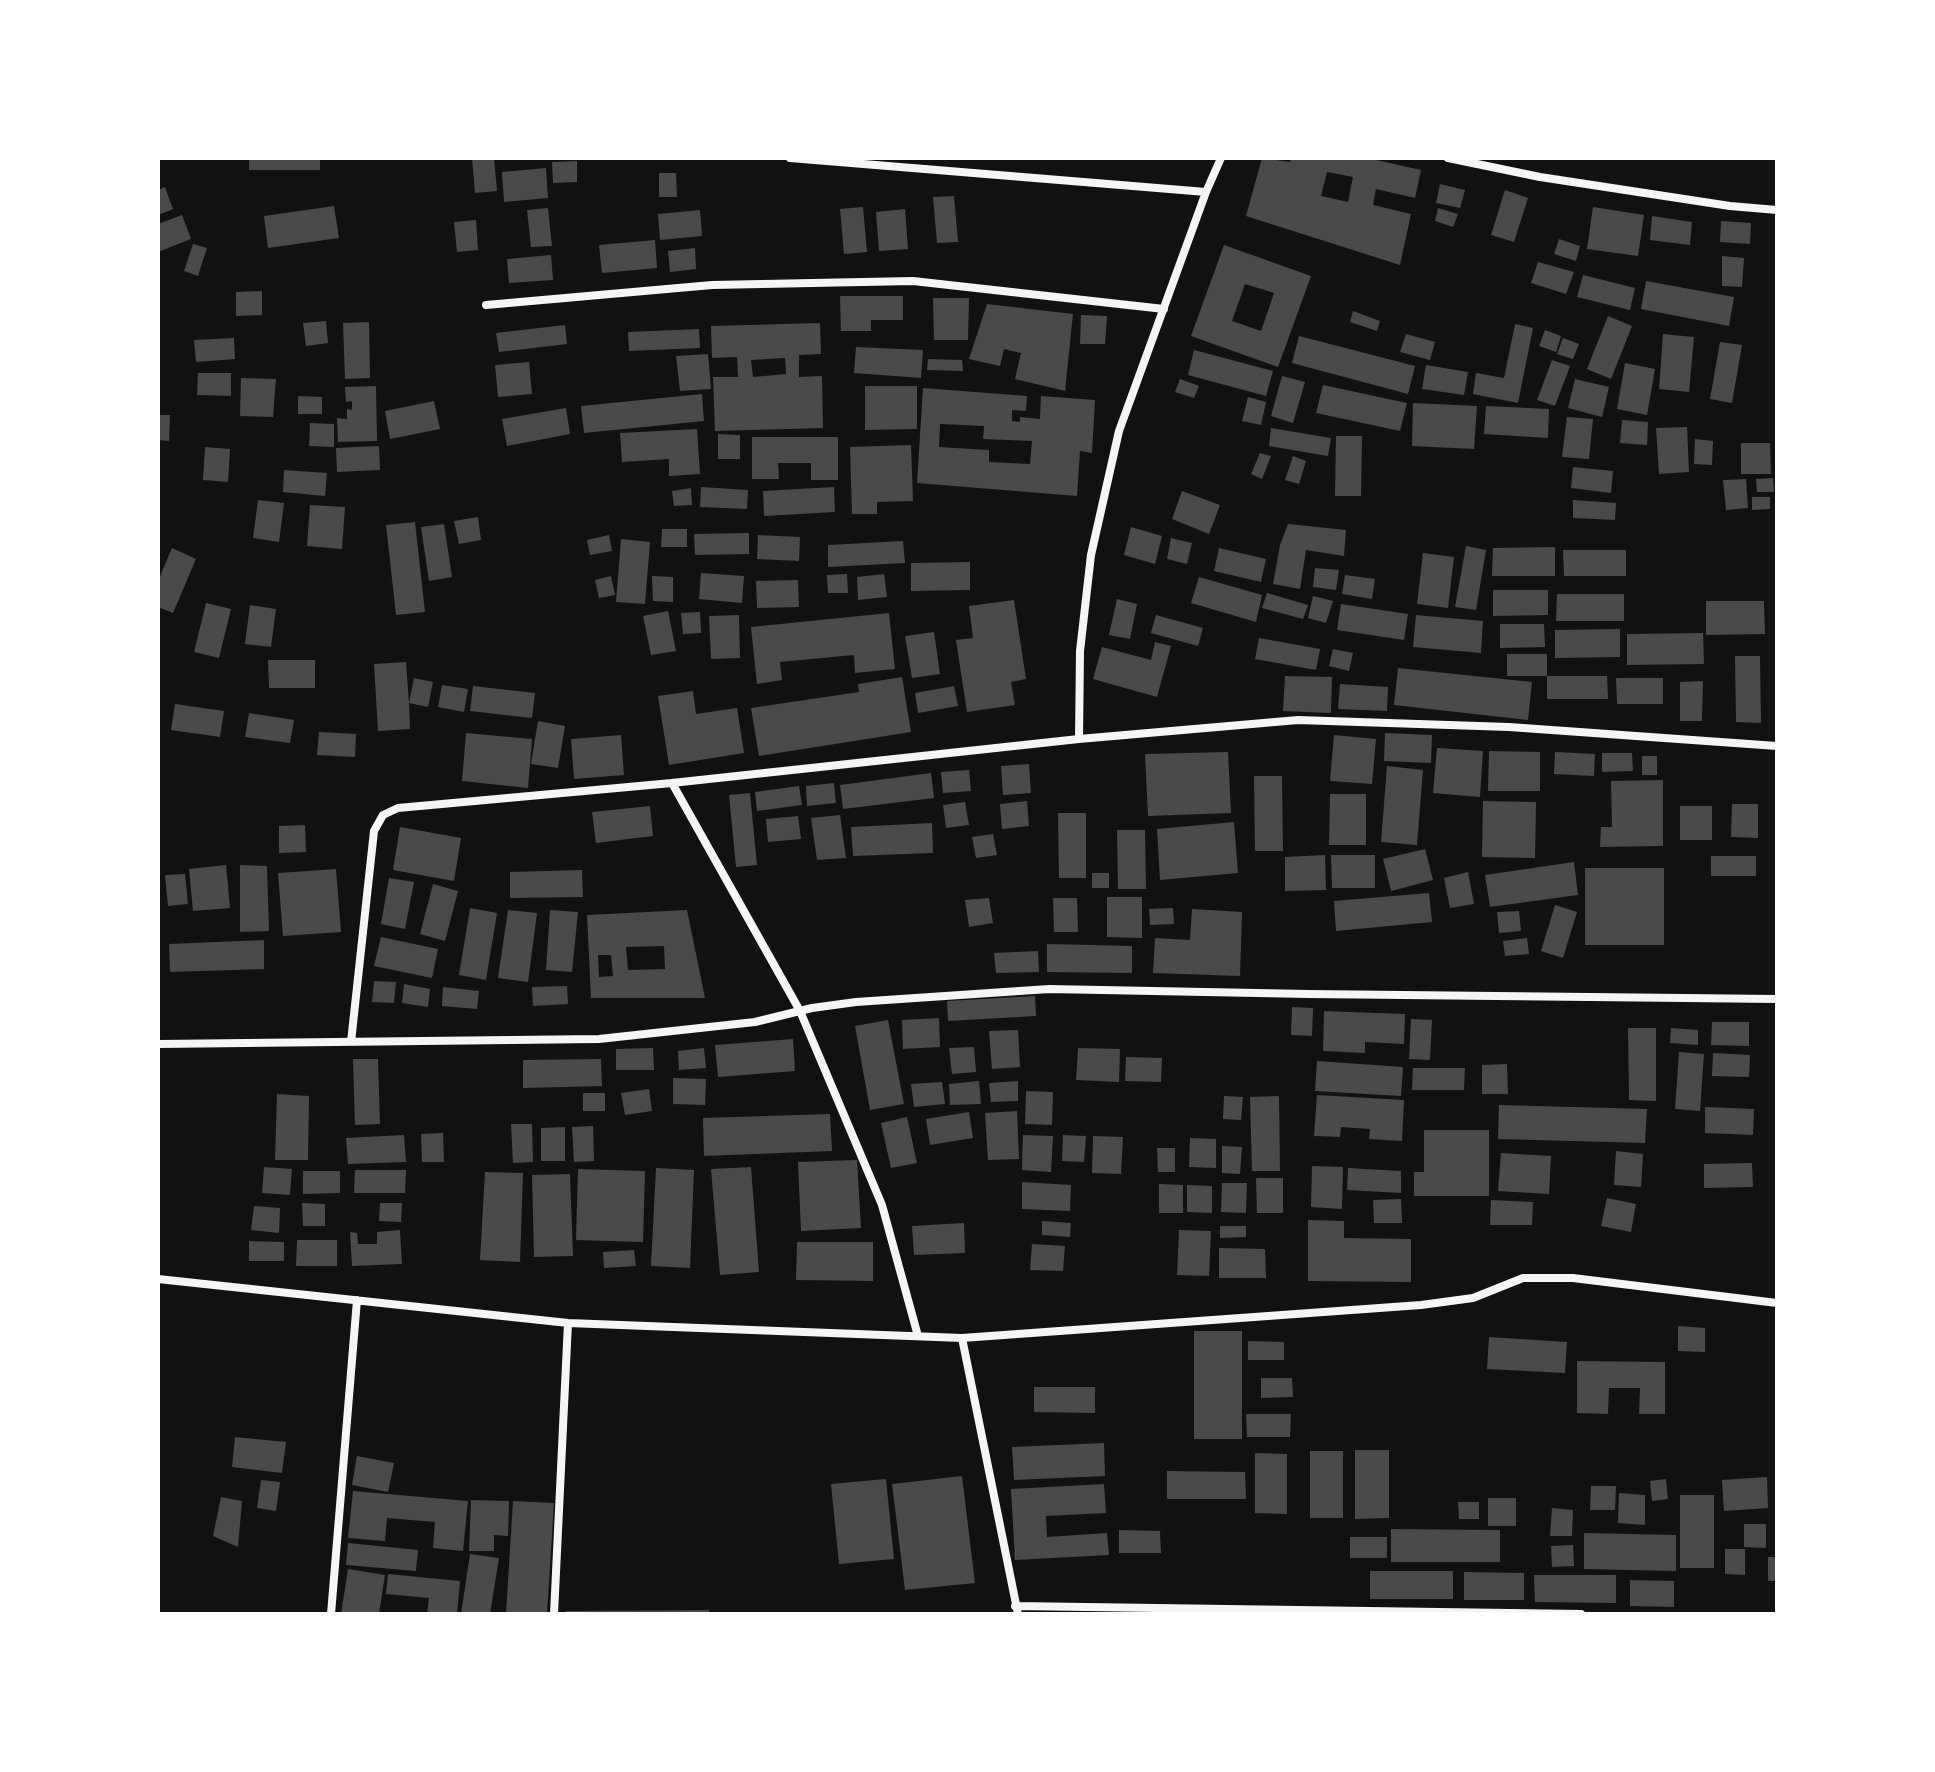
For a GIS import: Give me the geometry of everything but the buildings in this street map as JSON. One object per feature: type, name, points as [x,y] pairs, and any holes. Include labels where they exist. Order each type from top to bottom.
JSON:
[{"type":"street","points":[[790,158],[1206,192]]},
{"type":"street","points":[[1079,739],[1080,651],[1091,555],[1119,431],[1221,158]]},
{"type":"street","points":[[1448,158],[1556,180],[1777,210]]},
{"type":"street","points":[[486,305],[712,285],[913,281],[1164,309]]},
{"type":"street","points":[[351,1042],[374,831],[383,815],[398,808],[672,783],[1079,739],[1298,720],[1509,727],[1777,746]]},
{"type":"street","points":[[672,783],[800,1011],[882,1205],[918,1336]]},
{"type":"street","points":[[158,1044],[599,1039],[755,1022],[856,1002],[1049,989],[1777,999]]},
{"type":"street","points":[[158,1279],[568,1323],[962,1338],[1421,1305],[1473,1298],[1523,1278],[1573,1278],[1777,1303]]},
{"type":"street","points":[[331,1614],[357,1300]]},
{"type":"street","points":[[554,1614],[568,1323]]},
{"type":"street","points":[[962,1338],[1016,1610],[1581,1614]]}]
